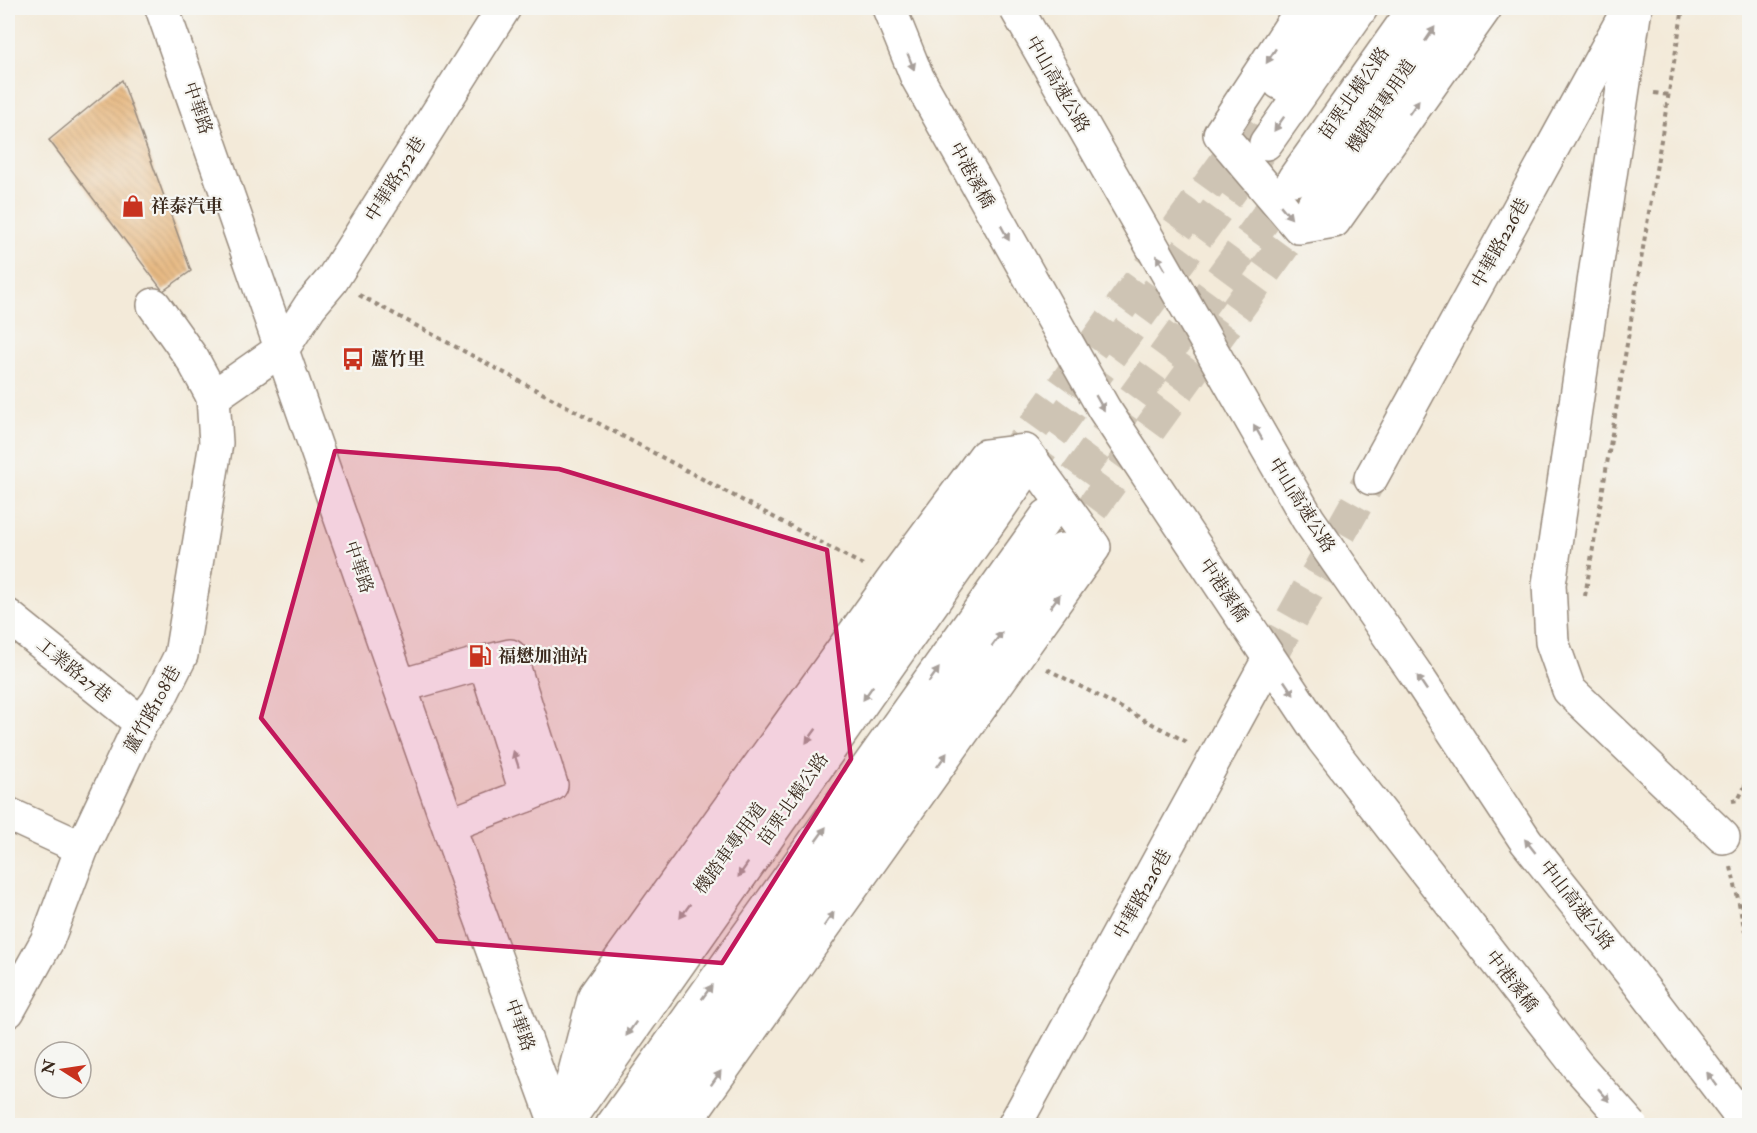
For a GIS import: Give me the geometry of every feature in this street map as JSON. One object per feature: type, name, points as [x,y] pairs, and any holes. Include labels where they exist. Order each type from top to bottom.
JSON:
[{"type":"main road","name":"中華路","points":[[162,8],[449,825],[561,1125]]},
{"type":"main road","name":"中華路352巷","points":[[283,348],[310,306],[332,280],[504,8]]},
{"type":"main road","name":"中港溪橋","points":[[889,8],[917,77],[1104,409],[1323,739],[1576,1065],[1631,1125]]},
{"type":"main road","name":"中山高速公路","points":[[1016,8],[1308,519],[1415,673],[1526,840],[1748,1125]]},
{"type":"main road","points":[[1303,8],[1220,134],[1299,227],[1334,221],[1485,8]]},
{"type":"main road","points":[[1332,8],[1260,133],[1361,8]]},
{"type":"main road","name":"苗栗北橫公路","points":[[1304,191],[1415,8]]},
{"type":"main road","name":"機踏車專用道","points":[[1304,191],[1448,8]]},
{"type":"main road","name":"中華路226巷","points":[[1371,478],[1630,8]]},
{"type":"main road","points":[[1635,8],[1549,584],[1552,642],[1569,690],[1724,837]]},
{"type":"main road","points":[[154,305],[194,360],[213,397],[283,348]]},
{"type":"main road","name":"蘆竹路108巷","points":[[8,1011],[47,941],[82,848],[141,723],[158,701],[181,655],[216,443],[213,397]]},
{"type":"main road","points":[[561,1125],[595,995],[892,581],[985,456],[1025,452],[1094,547],[682,1125]]},
{"type":"main road","name":"苗栗北橫公路","points":[[561,1125],[1014,471]]},
{"type":"main road","points":[[612,1125],[1047,516]]},
{"type":"main road","points":[[639,1125],[648,1118],[1062,550]]},
{"type":"main road","name":"工業路27巷","points":[[8,616],[141,723]]},
{"type":"main road","points":[[400,686],[510,656],[551,785],[449,825]]},
{"type":"main road","name":"中華路226巷","points":[[1014,1125],[1268,661]]},
{"type":"main road","points":[[473,665],[517,799]]},
{"type":"main road","points":[[8,814],[82,848]]},
{"type":"path","points":[[1584,596],[1683,8]]},
{"type":"path","points":[[332,280],[892,581]]},
{"type":"path","points":[[1017,653],[1216,758]]},
{"type":"path","points":[[1724,837],[1745,931]]},
{"type":"highlighted area","points":[[335,451],[559,469],[827,550],[851,759],[722,963],[437,941],[261,718]]},
{"type":"building","name":"祥泰汽車","points":[[122,80],[191,271],[163,291],[49,140]]},
{"type":"tunnel","points":[[1005,467],[1254,123]]},
{"type":"tunnel","points":[[1023,474],[1265,144]]},
{"type":"tunnel","points":[[1047,516],[1294,179]]},
{"type":"tunnel","points":[[1063,548],[1314,204]]},
{"type":"tunnel","points":[[1268,661],[1371,478]]},
{"type":"place","name":"祥泰汽車","points":[[133,206]]},
{"type":"place","name":"蘆竹里","points":[[353,359]]},
{"type":"place","name":"福懋加油站","points":[[480,656]]}]
